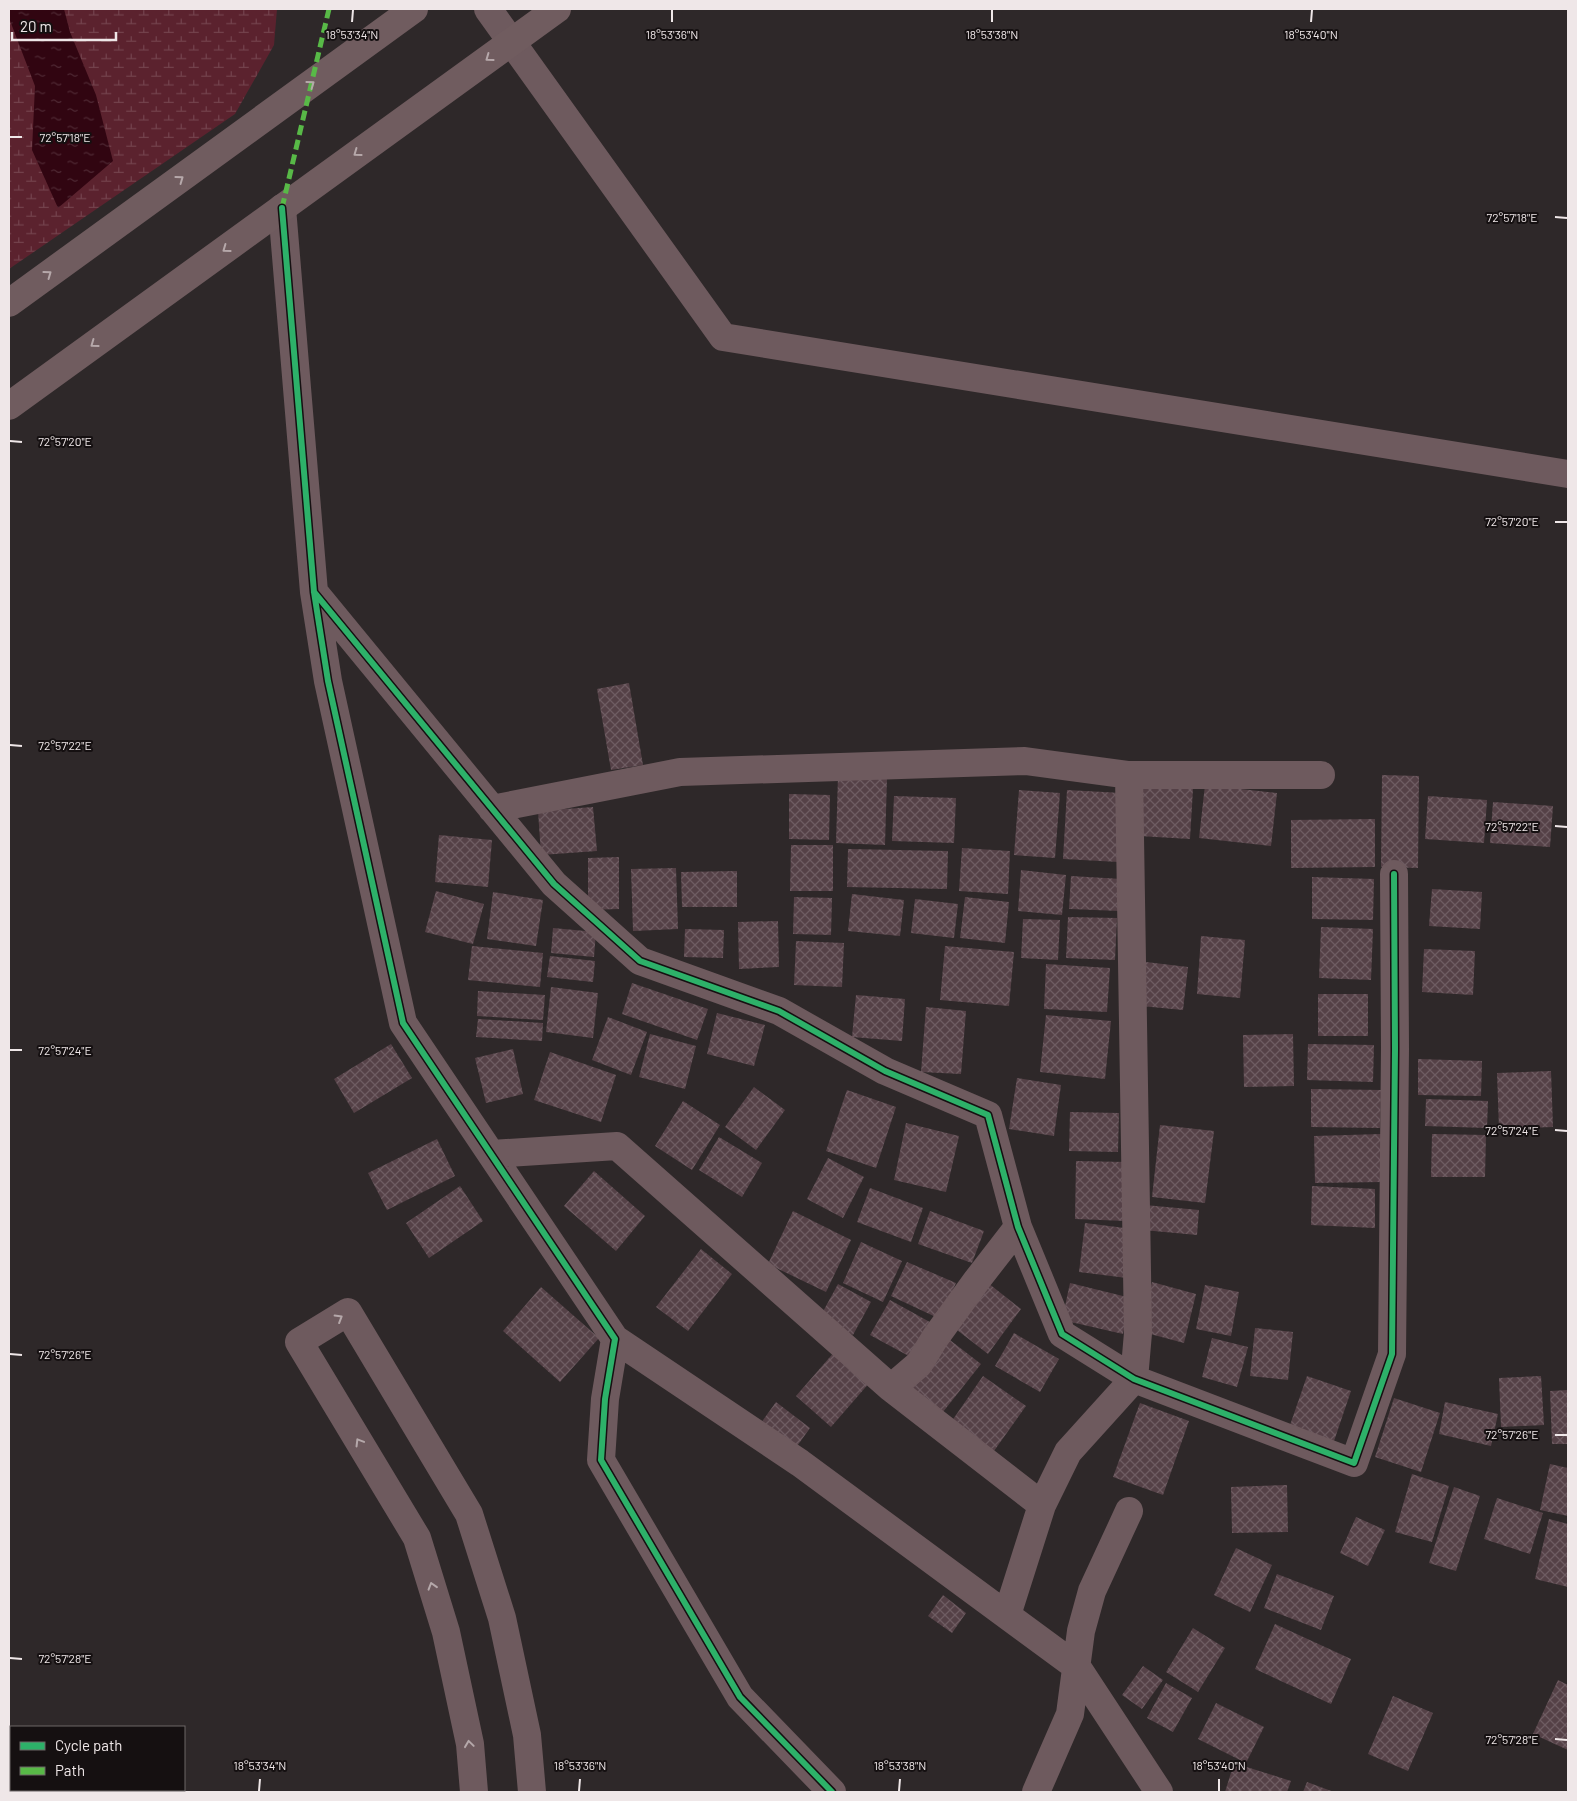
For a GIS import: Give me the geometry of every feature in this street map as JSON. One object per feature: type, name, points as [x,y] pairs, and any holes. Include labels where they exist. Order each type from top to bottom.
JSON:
[{"type":"street","points":[[9,303],[414,9]]},
{"type":"street","points":[[488,9],[722,336],[1568,474]]},
{"type":"street","points":[[9,406],[556,9]]},
{"type":"street","points":[[282,208],[314,592],[328,681],[403,1023],[615,1339],[800,1463],[1077,1667],[1159,1792]]},
{"type":"street","points":[[314,592],[554,884],[640,961],[779,1011],[885,1071],[988,1115],[1018,1227],[1062,1334],[1134,1379],[1354,1463],[1392,1354],[1395,1059],[1394,874]]},
{"type":"street","points":[[492,809],[680,772],[1026,760],[1130,775],[1321,775]]},
{"type":"street","points":[[1007,1615],[1042,1505],[1068,1452],[1134,1379],[1138,1333],[1130,775]]},
{"type":"street","points":[[491,1154],[617,1146],[891,1388],[1042,1505]]},
{"type":"street","points":[[891,1388],[919,1364],[935,1338],[1018,1227]]},
{"type":"street","points":[[474,1792],[470,1744],[446,1632],[417,1538],[299,1342],[348,1312],[469,1514],[502,1618],[527,1735],[532,1792]]},
{"type":"street","points":[[615,1339],[605,1399],[602,1460],[740,1697],[832,1792]]},
{"type":"street","points":[[1036,1792],[1070,1714],[1081,1631],[1092,1591],[1130,1510]]},
{"type":"green space","points":[[9,9],[277,9],[274,45],[235,114],[9,269]]},
{"type":"water","points":[[9,9],[64,9],[70,32],[96,95],[113,161],[58,208],[32,150],[35,86],[9,18]]},
{"type":"building","points":[[629,683],[643,765],[611,770],[597,689]]},
{"type":"building","points":[[1382,775],[1419,776],[1418,868],[1381,867]]},
{"type":"building","points":[[838,776],[887,778],[885,845],[836,843]]},
{"type":"building","points":[[1205,785],[1277,793],[1271,846],[1199,838]]},
{"type":"building","points":[[1142,786],[1193,789],[1190,839],[1139,836]]},
{"type":"building","points":[[1019,790],[1060,793],[1055,858],[1014,855]]},
{"type":"building","points":[[1067,790],[1122,793],[1119,862],[1063,859]]},
{"type":"building","points":[[789,794],[830,795],[829,840],[789,839]]},
{"type":"building","points":[[894,796],[956,798],[954,843],[892,841]]},
{"type":"building","points":[[1428,796],[1487,800],[1484,843],[1425,839]]},
{"type":"building","points":[[1493,802],[1553,806],[1550,847],[1490,843]]},
{"type":"building","points":[[593,807],[597,851],[541,855],[538,811]]},
{"type":"building","points":[[1375,819],[1375,867],[1291,868],[1291,820]]},
{"type":"building","points":[[439,835],[492,840],[488,887],[435,882]]},
{"type":"building","points":[[791,845],[833,845],[833,891],[790,891]]},
{"type":"building","points":[[962,848],[1010,851],[1008,894],[959,891]]},
{"type":"building","points":[[848,849],[948,851],[947,889],[847,887]]},
{"type":"building","points":[[619,857],[619,909],[588,910],[588,858]]},
{"type":"building","points":[[676,868],[678,929],[633,931],[631,869]]},
{"type":"building","points":[[1021,870],[1066,875],[1062,915],[1018,911]]},
{"type":"building","points":[[737,871],[737,907],[682,907],[681,872]]},
{"type":"building","points":[[1071,876],[1122,879],[1120,911],[1069,909]]},
{"type":"building","points":[[1312,877],[1374,879],[1373,920],[1312,919]]},
{"type":"building","points":[[1432,889],[1482,892],[1480,929],[1429,926]]},
{"type":"building","points":[[436,891],[484,904],[473,944],[425,932]]},
{"type":"building","points":[[493,892],[543,900],[536,946],[487,939]]},
{"type":"building","points":[[852,894],[904,900],[900,936],[848,931]]},
{"type":"building","points":[[794,897],[832,898],[831,935],[793,934]]},
{"type":"building","points":[[965,897],[1009,902],[1005,943],[960,938]]},
{"type":"building","points":[[915,899],[958,904],[954,938],[911,933]]},
{"type":"building","points":[[1068,917],[1117,918],[1115,960],[1066,958]]},
{"type":"building","points":[[1023,919],[1060,920],[1058,960],[1021,958]]},
{"type":"building","points":[[778,921],[779,967],[739,969],[738,922]]},
{"type":"building","points":[[1321,927],[1373,929],[1371,980],[1319,978]]},
{"type":"building","points":[[553,928],[596,932],[594,957],[551,953]]},
{"type":"building","points":[[685,929],[724,930],[723,958],[684,957]]},
{"type":"building","points":[[1201,936],[1245,940],[1240,998],[1197,994]]},
{"type":"building","points":[[796,941],[844,943],[842,987],[794,985]]},
{"type":"building","points":[[472,946],[543,953],[540,987],[468,980]]},
{"type":"building","points":[[945,946],[1014,952],[1009,1006],[940,1000]]},
{"type":"building","points":[[1424,949],[1475,951],[1473,995],[1422,992]]},
{"type":"building","points":[[550,956],[595,961],[593,982],[547,977]]},
{"type":"building","points":[[1146,962],[1188,967],[1183,1010],[1141,1006]]},
{"type":"building","points":[[1046,964],[1110,968],[1107,1012],[1044,1009]]},
{"type":"building","points":[[632,983],[708,1009],[697,1040],[622,1014]]},
{"type":"building","points":[[551,987],[598,993],[593,1038],[546,1032]]},
{"type":"building","points":[[478,991],[545,995],[543,1020],[477,1016]]},
{"type":"building","points":[[1318,994],[1368,994],[1368,1036],[1318,1036]]},
{"type":"building","points":[[856,995],[905,999],[902,1041],[852,1037]]},
{"type":"building","points":[[926,1007],[966,1011],[961,1074],[921,1072]]},
{"type":"building","points":[[717,1013],[765,1025],[754,1066],[707,1054]]},
{"type":"building","points":[[1046,1015],[1111,1021],[1105,1079],[1040,1072]]},
{"type":"building","points":[[608,1017],[647,1032],[631,1075],[592,1060]]},
{"type":"building","points":[[478,1019],[543,1023],[542,1041],[476,1037]]},
{"type":"building","points":[[650,1034],[696,1046],[685,1089],[639,1077]]},
{"type":"building","points":[[1293,1034],[1294,1086],[1244,1087],[1243,1035]]},
{"type":"building","points":[[391,1044],[412,1078],[354,1113],[334,1079]]},
{"type":"building","points":[[1308,1044],[1374,1045],[1373,1082],[1307,1080]]},
{"type":"building","points":[[513,1049],[523,1094],[486,1103],[475,1058]]},
{"type":"building","points":[[550,1052],[616,1075],[601,1122],[534,1100]]},
{"type":"building","points":[[1418,1059],[1482,1061],[1481,1096],[1418,1095]]},
{"type":"building","points":[[1551,1071],[1553,1127],[1499,1129],[1497,1073]]},
{"type":"building","points":[[1017,1078],[1061,1085],[1054,1136],[1009,1129]]},
{"type":"building","points":[[754,1087],[785,1110],[756,1150],[725,1127]]},
{"type":"building","points":[[1311,1089],[1381,1090],[1380,1128],[1311,1127]]},
{"type":"building","points":[[847,1090],[896,1107],[876,1168],[826,1151]]},
{"type":"building","points":[[1426,1099],[1488,1101],[1487,1128],[1425,1126]]},
{"type":"building","points":[[683,1101],[720,1125],[692,1170],[655,1146]]},
{"type":"building","points":[[1070,1112],[1119,1113],[1118,1152],[1069,1151]]},
{"type":"building","points":[[906,1123],[959,1136],[946,1192],[894,1180]]},
{"type":"building","points":[[1160,1125],[1214,1131],[1205,1203],[1152,1197]]},
{"type":"building","points":[[1381,1134],[1382,1182],[1315,1183],[1314,1136]]},
{"type":"building","points":[[1432,1134],[1486,1135],[1485,1177],[1431,1177]]},
{"type":"building","points":[[719,1137],[762,1163],[742,1197],[699,1170]]},
{"type":"building","points":[[437,1139],[455,1176],[387,1210],[368,1173]]},
{"type":"building","points":[[828,1158],[864,1177],[843,1218],[807,1199]]},
{"type":"building","points":[[1076,1161],[1126,1162],[1126,1221],[1075,1219]]},
{"type":"building","points":[[594,1171],[645,1216],[616,1251],[564,1206]]},
{"type":"building","points":[[460,1186],[483,1221],[429,1258],[406,1223]]},
{"type":"building","points":[[1312,1186],[1375,1189],[1375,1228],[1311,1225]]},
{"type":"building","points":[[870,1188],[923,1208],[911,1242],[857,1222]]},
{"type":"building","points":[[1145,1205],[1199,1210],[1197,1235],[1143,1230]]},
{"type":"building","points":[[793,1211],[851,1240],[826,1292],[768,1264]]},
{"type":"building","points":[[930,1211],[984,1231],[972,1263],[918,1244]]},
{"type":"building","points":[[1085,1223],[1133,1229],[1127,1278],[1079,1272]]},
{"type":"building","points":[[861,1242],[902,1261],[883,1302],[843,1283]]},
{"type":"building","points":[[701,1249],[732,1274],[688,1331],[656,1307]]},
{"type":"building","points":[[907,1262],[956,1283],[940,1319],[891,1296]]},
{"type":"building","points":[[983,1279],[1021,1309],[988,1354],[948,1323]]},
{"type":"building","points":[[1152,1282],[1196,1294],[1184,1343],[1139,1331]]},
{"type":"building","points":[[1070,1283],[1131,1298],[1123,1334],[1062,1320]]},
{"type":"building","points":[[838,1284],[871,1302],[853,1335],[820,1317]]},
{"type":"building","points":[[1205,1285],[1239,1292],[1231,1336],[1196,1329]]},
{"type":"building","points":[[541,1287],[599,1338],[560,1382],[503,1331]]},
{"type":"building","points":[[890,1300],[937,1326],[918,1361],[870,1335]]},
{"type":"building","points":[[1255,1328],[1293,1332],[1288,1380],[1250,1376]]},
{"type":"building","points":[[1014,1333],[1059,1359],[1040,1392],[995,1366]]},
{"type":"building","points":[[946,1337],[981,1364],[939,1417],[905,1389]]},
{"type":"building","points":[[1212,1338],[1248,1347],[1237,1387],[1202,1377]]},
{"type":"building","points":[[836,1350],[871,1381],[831,1427],[796,1396]]},
{"type":"building","points":[[983,1376],[1026,1406],[989,1458],[947,1428]]},
{"type":"building","points":[[1307,1376],[1351,1391],[1333,1444],[1289,1428]]},
{"type":"building","points":[[1541,1376],[1544,1425],[1501,1427],[1499,1378]]},
{"type":"building","points":[[1568,1390],[1568,1444],[1552,1444],[1550,1391]]},
{"type":"building","points":[[1394,1398],[1440,1413],[1421,1472],[1375,1457]]},
{"type":"building","points":[[776,1402],[810,1428],[795,1449],[761,1423]]},
{"type":"building","points":[[1445,1402],[1498,1414],[1491,1446],[1439,1434]]},
{"type":"building","points":[[1140,1403],[1189,1421],[1163,1495],[1113,1477]]},
{"type":"building","points":[[1550,1464],[1568,1468],[1568,1516],[1540,1510]]},
{"type":"building","points":[[1412,1474],[1449,1486],[1432,1542],[1395,1532]]},
{"type":"building","points":[[1287,1485],[1288,1532],[1232,1533],[1231,1487]]},
{"type":"building","points":[[1454,1487],[1480,1496],[1456,1571],[1429,1563]]},
{"type":"building","points":[[1497,1498],[1543,1513],[1530,1554],[1484,1539]]},
{"type":"building","points":[[1356,1517],[1385,1530],[1368,1566],[1340,1553]]},
{"type":"building","points":[[1549,1519],[1568,1524],[1568,1587],[1535,1579]]},
{"type":"building","points":[[1236,1548],[1272,1565],[1250,1612],[1214,1595]]},
{"type":"building","points":[[1277,1574],[1334,1596],[1321,1630],[1264,1608]]},
{"type":"building","points":[[943,1595],[966,1613],[952,1633],[928,1616]]},
{"type":"building","points":[[1275,1624],[1351,1659],[1331,1704],[1255,1669]]},
{"type":"building","points":[[1193,1628],[1225,1648],[1198,1692],[1166,1672]]},
{"type":"building","points":[[1143,1666],[1163,1680],[1142,1709],[1122,1695]]},
{"type":"building","points":[[1558,1680],[1568,1685],[1568,1750],[1533,1734]]},
{"type":"building","points":[[1166,1683],[1192,1698],[1173,1732],[1147,1718]]},
{"type":"building","points":[[1393,1696],[1433,1713],[1408,1771],[1368,1754]]},
{"type":"building","points":[[1216,1703],[1264,1727],[1246,1763],[1198,1739]]},
{"type":"building","points":[[1234,1763],[1291,1781],[1287,1792],[1225,1792]]},
{"type":"building","points":[[1307,1782],[1334,1792],[1303,1792]]},
{"type":"marked path","points":[[282,208],[329,9]]},
{"type":"cycle path","points":[[282,208],[314,592],[328,681],[403,1023],[615,1339],[605,1399],[601,1460],[740,1697],[832,1792]]},
{"type":"cycle path","points":[[314,592],[554,884],[640,961],[779,1011],[885,1071],[988,1115],[1018,1227],[1062,1334],[1134,1379],[1354,1463],[1392,1354],[1395,1049],[1394,874]]}]
